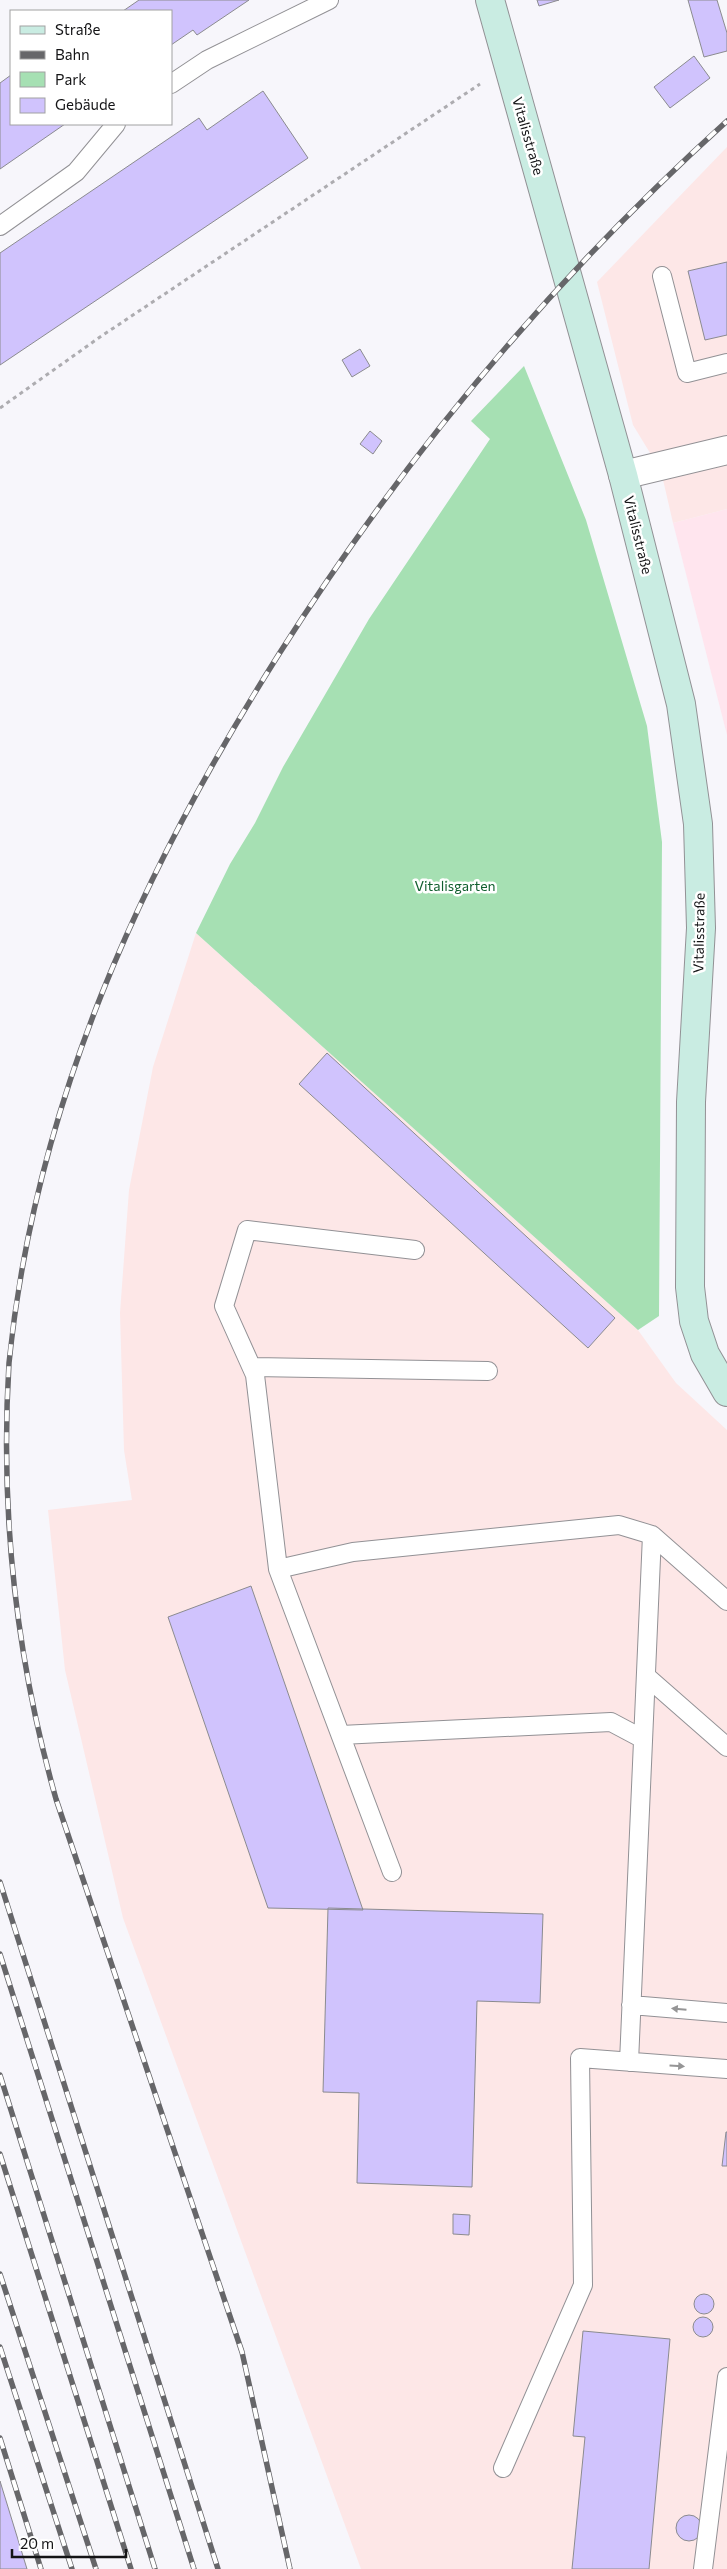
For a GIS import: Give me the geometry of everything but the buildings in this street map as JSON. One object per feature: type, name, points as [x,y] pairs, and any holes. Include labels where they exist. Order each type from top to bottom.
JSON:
[{"type":"street","name":"Vitalisstraße","points":[[490,0],[623,475],[680,704],[698,824],[701,928],[691,1102],[690,1287],[694,1320],[704,1354],[727,1392]]},
{"type":"street","points":[[623,475],[727,450]]},
{"type":"lane","points":[[172,83],[207,60],[329,0]]},
{"type":"lane","points":[[0,226],[76,172],[115,125]]},
{"type":"lane","points":[[662,276],[687,373],[727,363]]},
{"type":"lane","points":[[392,1872],[278,1569],[255,1375],[224,1306],[247,1230],[415,1250]]},
{"type":"lane","points":[[252,1367],[488,1371]]},
{"type":"lane","points":[[278,1569],[353,1552],[619,1525],[652,1535],[727,1601]]},
{"type":"lane","points":[[629,2062],[652,1535]]},
{"type":"lane","points":[[646,1676],[727,1747]]},
{"type":"lane","points":[[341,1735],[611,1722],[643,1739]]},
{"type":"lane","points":[[631,2006],[727,2013]]},
{"type":"lane","points":[[503,2468],[582,2285],[580,2058],[727,2070]]},
{"type":"lane","points":[[703,2569],[727,2377]]},
{"type":"path","points":[[0,408],[100,337],[279,216],[461,95],[509,68]]},
{"type":"shaded area","points":[[727,147],[727,509],[673,523],[661,471],[633,425],[597,282]]},
{"type":"shaded area","points":[[727,509],[727,735],[673,523]]},
{"type":"shaded area","points":[[196,933],[638,1330],[676,1383],[727,1430],[727,2569],[361,2569],[123,1918],[65,1670],[48,1510],[132,1500],[124,1450],[120,1313],[129,1190],[153,1067]]},
{"type":"green space","name":"Vitalisgarten","points":[[524,366],[586,520],[647,726],[662,842],[659,1316],[638,1330],[196,933],[230,864],[255,823],[283,767],[369,619],[490,439],[471,421]]},
{"type":"railway","points":[[290,2569],[242,2352],[56,1799],[42,1746],[21,1638],[9,1528],[7,1473],[9,1363],[22,1267],[43,1174],[69,1082],[102,993],[140,906],[182,820],[229,736],[279,654],[377,510],[430,440],[485,373],[601,243],[727,121]]},
{"type":"railway","points":[[0,1882],[218,2569]]},
{"type":"railway","points":[[0,1954],[194,2569]]},
{"type":"railway","points":[[0,2075],[155,2569]]},
{"type":"railway","points":[[0,2154],[131,2569]]},
{"type":"railway","points":[[0,2274],[96,2569]]},
{"type":"railway","points":[[0,2347],[72,2569]]},
{"type":"railway","points":[[0,2438],[41,2569]]}]
